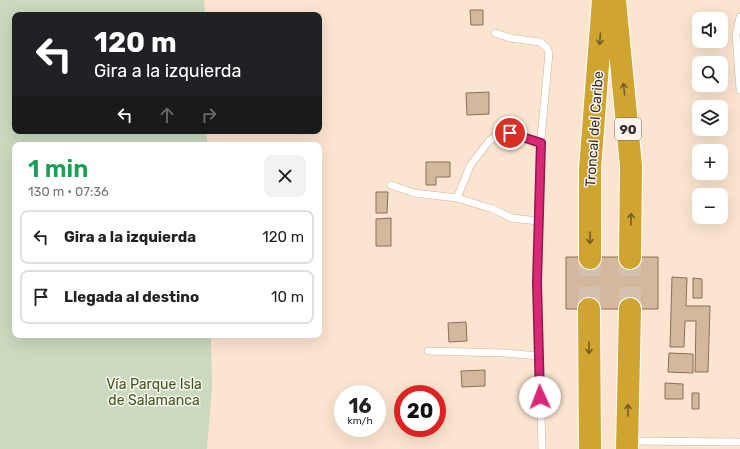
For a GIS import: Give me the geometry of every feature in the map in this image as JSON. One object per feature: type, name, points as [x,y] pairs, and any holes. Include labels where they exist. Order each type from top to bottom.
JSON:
[{"type":"highway","name":"Troncal del Caribe","points":[[590,258],[590,169],[603,0]]},
{"type":"highway","name":"Troncal del Caribe","points":[[615,0],[632,166],[630,258]]},
{"type":"highway","points":[[590,309],[590,449]]},
{"type":"highway","points":[[628,445],[630,309]]},
{"type":"lane","points":[[740,17],[736,35],[740,90]]},
{"type":"lane","points":[[495,33],[540,42],[548,50],[549,61],[541,143],[537,282],[542,449]]},
{"type":"lane","points":[[457,198],[470,166],[489,141],[499,134],[510,133],[541,143]]},
{"type":"lane","points":[[391,185],[414,193],[457,198],[493,209],[512,218],[538,221]]},
{"type":"lane","points":[[428,351],[504,353],[539,356]]},
{"type":"lane","points":[[628,445],[740,442]]},
{"type":"green space","name":"Vía Parque Isla de Salamanca","points":[[0,0],[204,0],[205,12],[12,12],[12,134],[207,134],[207,142],[12,142],[12,338],[211,338],[212,389],[207,449],[0,449]]},
{"type":"building","points":[[470,10],[483,10],[483,25],[471,25]]},
{"type":"building","points":[[489,92],[489,114],[467,115],[466,93]]},
{"type":"building","points":[[426,162],[450,162],[450,177],[436,177],[436,185],[426,185]]},
{"type":"building","points":[[376,192],[388,192],[387,213],[376,213]]},
{"type":"building","points":[[391,218],[391,246],[376,246],[376,219]]},
{"type":"building","points":[[566,257],[658,257],[658,309],[566,309]]},
{"type":"building","points":[[672,277],[687,278],[686,306],[710,306],[708,372],[695,372],[696,321],[685,321],[684,347],[670,347]]},
{"type":"building","points":[[693,278],[702,279],[702,298],[693,298]]},
{"type":"building","points":[[466,322],[467,341],[449,342],[448,323]]},
{"type":"building","points":[[669,353],[693,354],[693,373],[668,372]]},
{"type":"building","points":[[485,370],[485,386],[462,387],[461,371]]},
{"type":"building","points":[[665,383],[683,384],[683,399],[665,399]]},
{"type":"building","points":[[692,393],[699,393],[699,409],[692,409]]},
{"type":"tunnel","points":[[589,309],[590,258]]},
{"type":"tunnel","points":[[630,258],[630,309]]},
{"type":"route","points":[[510,133],[541,143],[537,282],[540,397]]}]
